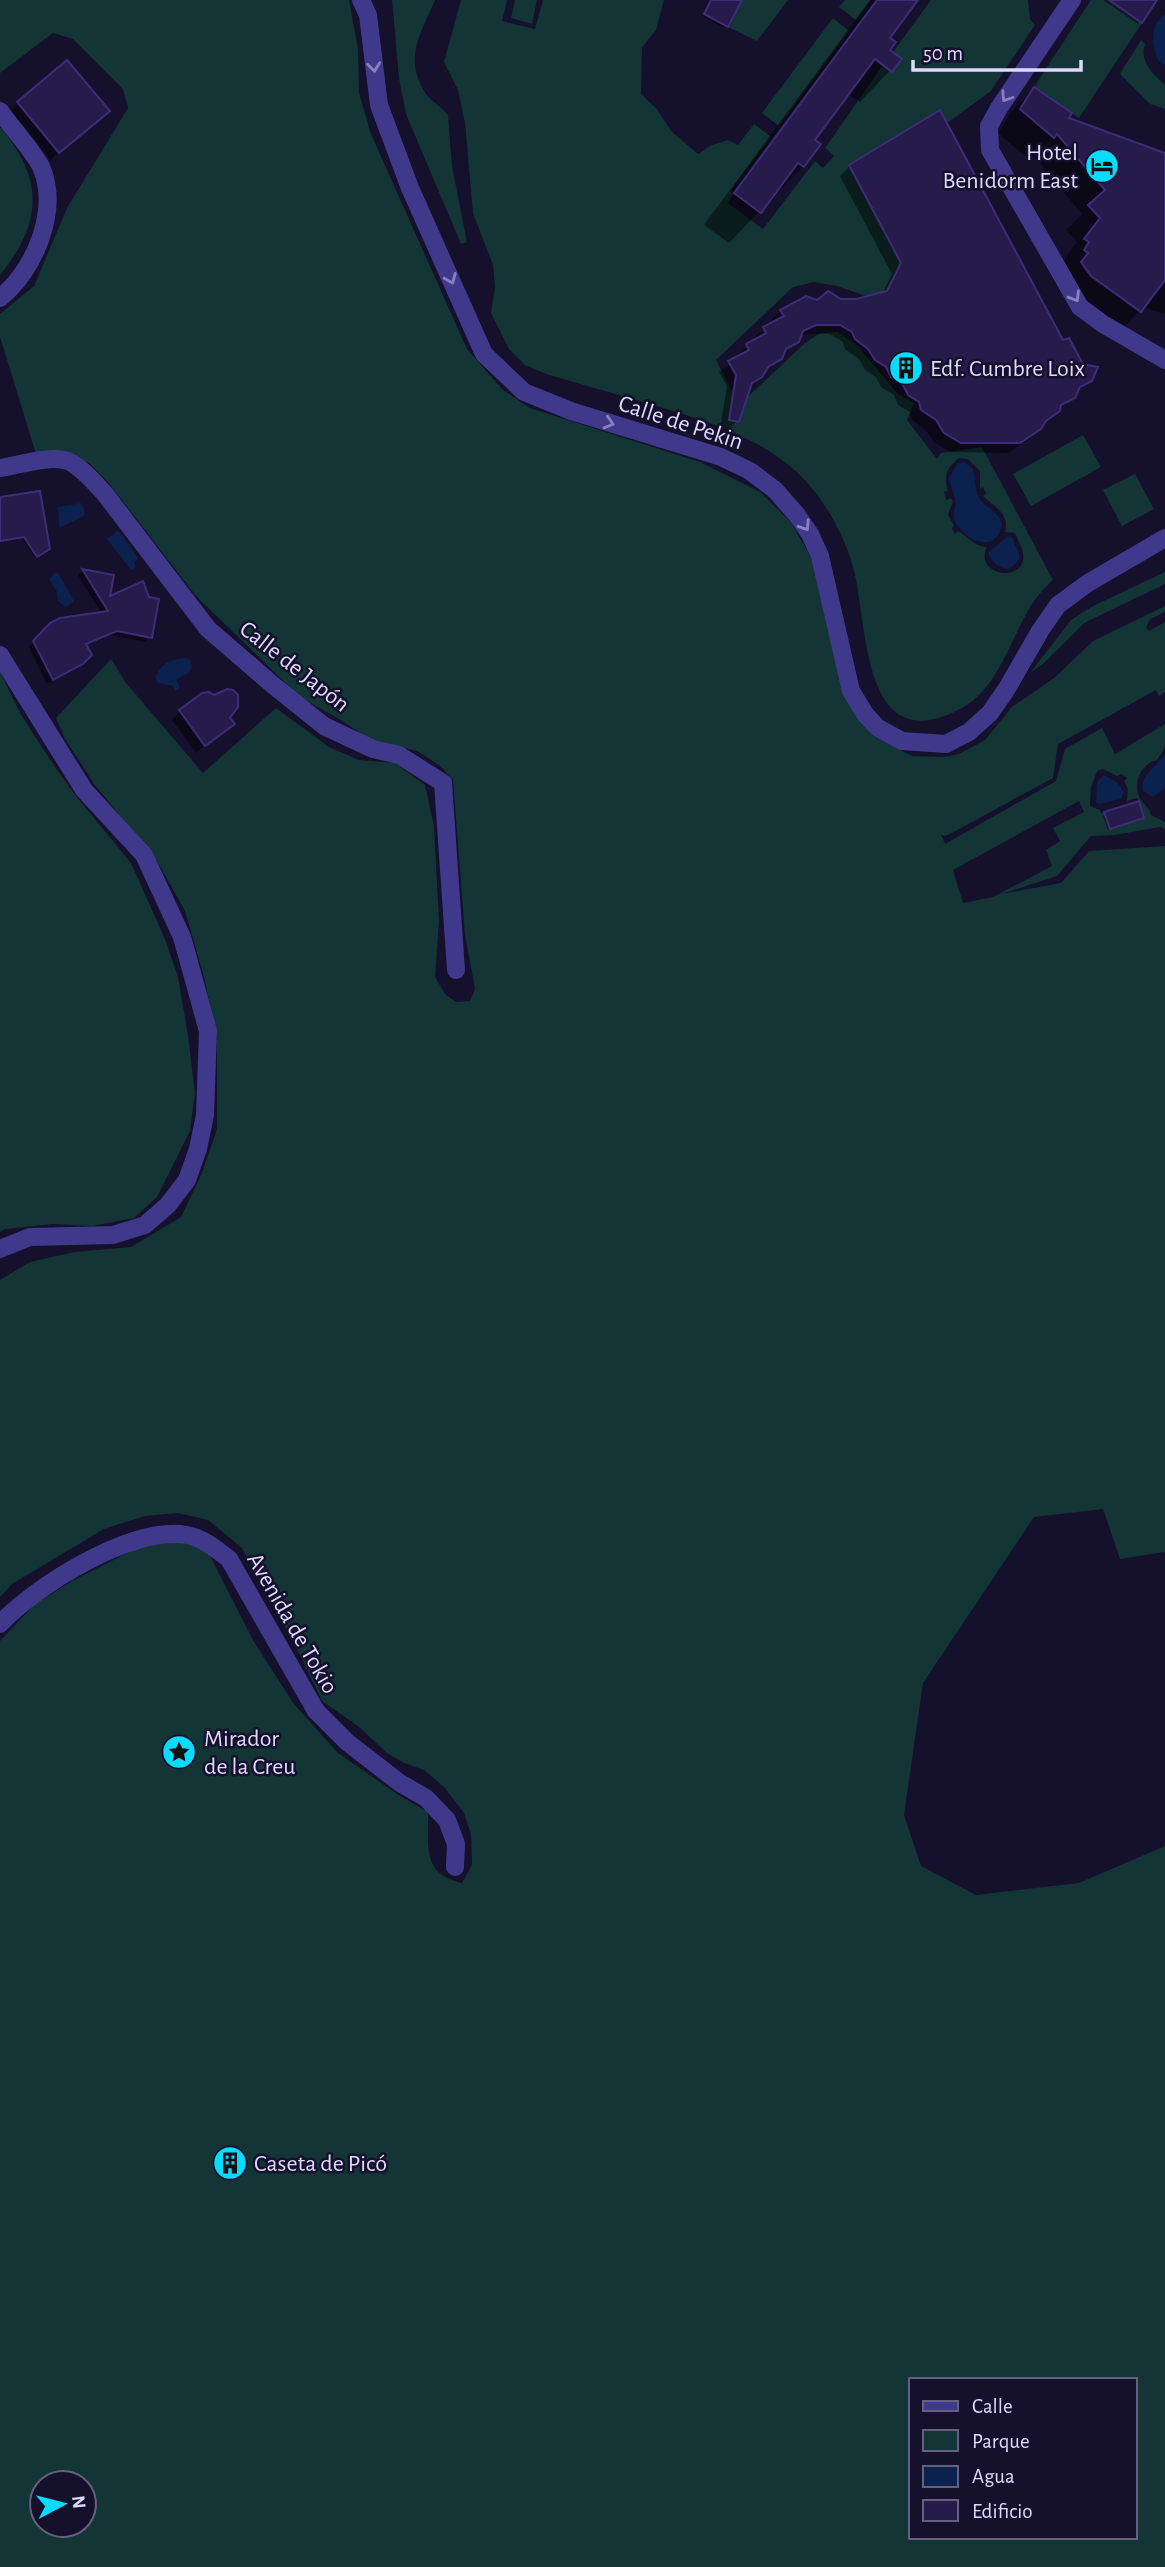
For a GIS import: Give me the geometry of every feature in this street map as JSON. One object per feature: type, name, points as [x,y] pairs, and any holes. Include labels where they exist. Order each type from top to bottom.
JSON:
[{"type":"street","name":"Calle de Pekin","points":[[362,0],[368,15],[379,105],[410,188],[484,354],[524,393],[570,411],[721,457],[750,471],[775,489],[810,534],[820,556],[851,691],[865,714],[878,728],[902,741],[946,744],[969,732],[990,713],[1058,605],[1088,583],[1165,538]]},
{"type":"street","points":[[1072,0],[989,126],[990,150],[1080,307],[1103,324],[1165,360]]},
{"type":"street","points":[[0,111],[42,169],[49,205],[26,270],[0,298]]},
{"type":"street","name":"Calle de Japón","points":[[0,468],[52,460],[70,462],[90,477],[105,494],[208,629],[272,685],[324,726],[373,749],[399,755],[443,782],[456,970]]},
{"type":"street","points":[[0,655],[83,790],[144,855],[183,937],[208,1031],[205,1115],[198,1149],[187,1180],[169,1205],[145,1225],[113,1235],[30,1237],[0,1250]]},
{"type":"street","name":"Avenida de Tokio","points":[[0,1624],[44,1586],[101,1555],[141,1539],[168,1534],[189,1535],[211,1545],[229,1559],[316,1711],[347,1742],[400,1783],[426,1798],[447,1820],[456,1844],[455,1867]]},
{"type":"green space","points":[[0,0],[349,0],[358,49],[359,93],[371,134],[467,349],[503,390],[530,408],[700,462],[760,492],[790,521],[808,552],[819,576],[850,703],[873,736],[912,756],[944,757],[959,754],[985,740],[1012,707],[1054,678],[1093,641],[1165,606],[1165,612],[1150,619],[1146,628],[1149,631],[1165,622],[1165,692],[1159,696],[1156,690],[1058,744],[1053,778],[950,834],[941,834],[945,844],[1056,781],[1065,749],[1102,728],[1115,754],[1165,724],[1165,747],[1157,760],[1147,765],[1140,773],[1137,790],[1151,815],[1165,822],[1165,829],[1160,827],[1115,835],[1091,836],[1057,876],[1001,894],[1061,883],[1089,851],[1165,846],[1165,1552],[1120,1559],[1103,1509],[1034,1517],[923,1683],[904,1815],[921,1866],[976,1895],[1079,1883],[1165,1846],[1165,2567],[0,2567],[0,1641],[35,1604],[74,1580],[139,1547],[161,1540],[186,1541],[207,1550],[254,1642],[294,1704],[338,1753],[428,1812],[428,1847],[433,1866],[440,1873],[462,1883],[472,1865],[471,1834],[464,1813],[444,1787],[424,1770],[387,1753],[358,1726],[322,1701],[242,1548],[208,1520],[178,1513],[145,1516],[104,1529],[12,1584],[0,1597],[0,1280],[30,1262],[74,1252],[131,1247],[181,1217],[202,1173],[217,1129],[217,1037],[204,977],[185,911],[157,861],[94,784],[65,739],[56,718],[111,659],[126,683],[203,773],[276,708],[329,747],[359,760],[395,763],[425,785],[434,826],[439,921],[435,977],[445,994],[456,1002],[470,1001],[475,989],[465,935],[453,780],[439,765],[417,751],[371,740],[300,697],[196,596],[108,482],[89,463],[61,453],[36,454],[0,337],[0,314],[34,286],[67,208],[128,108],[123,89],[73,39],[53,33],[0,73]],"holes":[[[1103,769],[1117,776],[1121,774],[1127,778],[1124,781],[1128,789],[1127,801],[1137,798],[1139,801],[1101,813],[1090,806],[1091,787],[1097,771]],[[1079,801],[1084,812],[1053,828],[1060,841],[1046,850],[1052,866],[993,897],[963,903],[953,870]]]},
{"type":"green space","points":[[392,0],[435,0],[420,34],[415,67],[426,94],[448,115],[452,166],[467,242],[461,244],[406,114],[399,78]]},
{"type":"green space","points":[[461,0],[507,0],[502,21],[535,29],[543,0],[664,0],[656,30],[642,47],[641,94],[657,109],[671,131],[698,154],[712,145],[728,140],[738,145],[754,124],[771,137],[731,190],[734,193],[728,203],[763,229],[815,161],[823,168],[834,156],[825,148],[883,65],[892,72],[902,60],[893,52],[931,0],[1028,0],[1030,19],[1035,25],[991,91],[947,123],[939,110],[849,165],[901,263],[887,291],[866,296],[837,286],[814,282],[793,287],[716,360],[739,405],[805,343],[820,333],[838,332],[857,345],[898,394],[914,403],[907,420],[937,459],[941,453],[982,447],[1053,580],[1032,604],[995,675],[975,699],[962,708],[930,720],[906,718],[889,705],[877,684],[869,657],[855,575],[846,547],[823,503],[789,465],[747,439],[701,420],[546,374],[525,365],[509,349],[491,313],[495,287],[493,265],[473,213],[465,123],[458,90],[444,62]],"holes":[[[959,458],[968,459],[980,471],[980,489],[983,487],[986,493],[983,496],[1000,511],[1005,520],[1005,532],[1015,533],[1021,546],[1023,560],[1013,572],[998,572],[991,568],[986,563],[987,547],[975,543],[958,531],[955,534],[952,529],[954,526],[948,514],[953,502],[951,498],[946,500],[946,477]]]},
{"type":"green space","points":[[515,0],[537,0],[532,24],[511,18]]},
{"type":"green space","points":[[742,0],[788,0],[757,41],[728,27]]},
{"type":"green space","points":[[845,0],[871,0],[856,20],[839,7]]},
{"type":"green space","points":[[1091,0],[1108,0],[1142,23],[1079,118],[1034,87]]},
{"type":"green space","points":[[833,18],[849,31],[779,126],[762,113]]},
{"type":"green space","points":[[1141,40],[1145,44],[1144,56],[1148,67],[1165,85],[1165,109],[1150,104],[1120,74]]},
{"type":"green space","points":[[0,127],[25,165],[33,201],[24,237],[0,275]]},
{"type":"green space","points":[[1083,435],[1101,467],[1031,506],[1013,474]]},
{"type":"green space","points":[[1135,474],[1154,509],[1122,526],[1103,490]]},
{"type":"green space","points":[[1165,572],[1165,584],[1084,623],[1044,663],[1030,673],[1071,620],[1093,606]]},
{"type":"green space","points":[[0,672],[20,713],[55,767],[131,863],[165,939],[178,977],[195,1093],[190,1131],[157,1197],[134,1218],[92,1226],[53,1224],[5,1229],[0,1232]]},
{"type":"water","points":[[1165,14],[1165,65],[1158,61],[1153,36],[1156,24]]},
{"type":"water","points":[[964,462],[973,469],[979,498],[998,515],[1002,523],[999,533],[988,542],[981,542],[966,535],[954,518],[955,502],[949,478],[958,463]]},
{"type":"water","points":[[81,503],[84,516],[59,528],[58,507]]},
{"type":"water","points":[[118,530],[138,558],[134,563],[136,567],[131,570],[107,539]]},
{"type":"water","points":[[1008,536],[1012,537],[1020,557],[1012,567],[1003,568],[995,563],[988,553]]},
{"type":"water","points":[[58,573],[74,601],[68,606],[58,601],[57,592],[49,579]]},
{"type":"water","points":[[187,658],[191,661],[192,668],[176,679],[180,687],[176,691],[173,686],[158,683],[155,677],[161,668],[172,660]]},
{"type":"water","points":[[1165,755],[1165,788],[1153,797],[1143,791],[1143,780]]},
{"type":"water","points":[[1104,775],[1118,783],[1124,792],[1121,799],[1099,804],[1096,803],[1097,782]]},
{"type":"building","points":[[711,0],[742,0],[728,27],[704,14]]},
{"type":"building","points":[[877,0],[918,0],[890,38],[896,42],[890,50],[902,59],[892,72],[875,59],[815,140],[821,144],[804,167],[798,163],[761,213],[734,193]]},
{"type":"building","points":[[1109,0],[1157,0],[1142,23]]},
{"type":"building","points":[[67,60],[110,111],[59,153],[17,102]]},
{"type":"building","points":[[1034,87],[1072,113],[1069,118],[1165,153],[1165,280],[1141,312],[1091,276],[1081,262],[1088,253],[1084,250],[1089,242],[1084,239],[1100,218],[1088,205],[1105,190],[1057,134],[1054,138],[1020,109]]},
{"type":"building","points":[[940,110],[1063,340],[1069,338],[1083,364],[1098,367],[1092,381],[1080,387],[1075,398],[1061,405],[1060,411],[1046,421],[1041,429],[1020,443],[961,443],[944,433],[936,420],[921,410],[919,402],[908,395],[903,385],[891,377],[886,367],[875,360],[868,349],[855,339],[852,332],[840,325],[816,325],[803,331],[799,342],[786,349],[782,359],[769,366],[762,377],[752,383],[739,422],[729,420],[736,375],[728,361],[749,350],[746,344],[766,333],[763,327],[784,316],[780,310],[806,296],[817,300],[828,291],[841,299],[856,299],[887,291],[901,263],[849,165]]},
{"type":"building","points":[[40,491],[50,549],[37,557],[24,537],[0,541],[0,497]]},
{"type":"building","points":[[82,569],[114,575],[110,596],[143,581],[149,597],[159,599],[152,638],[117,631],[86,644],[92,655],[83,664],[53,680],[33,641],[50,623],[60,618],[108,611]]},
{"type":"building","points":[[227,689],[238,695],[238,707],[230,718],[235,724],[205,746],[179,710],[202,693],[209,692],[214,695]]},
{"type":"building","points":[[1139,801],[1144,818],[1110,829],[1104,812]]},
{"type":"place","name":"Hotel Benidorm East","points":[[1102,166]]},
{"type":"place","name":"Edf. Cumbre Loix","points":[[906,368]]},
{"type":"place","name":"Mirador de la Creu","points":[[179,1752]]},
{"type":"place","name":"Caseta de Picó","points":[[230,2163]]}]
